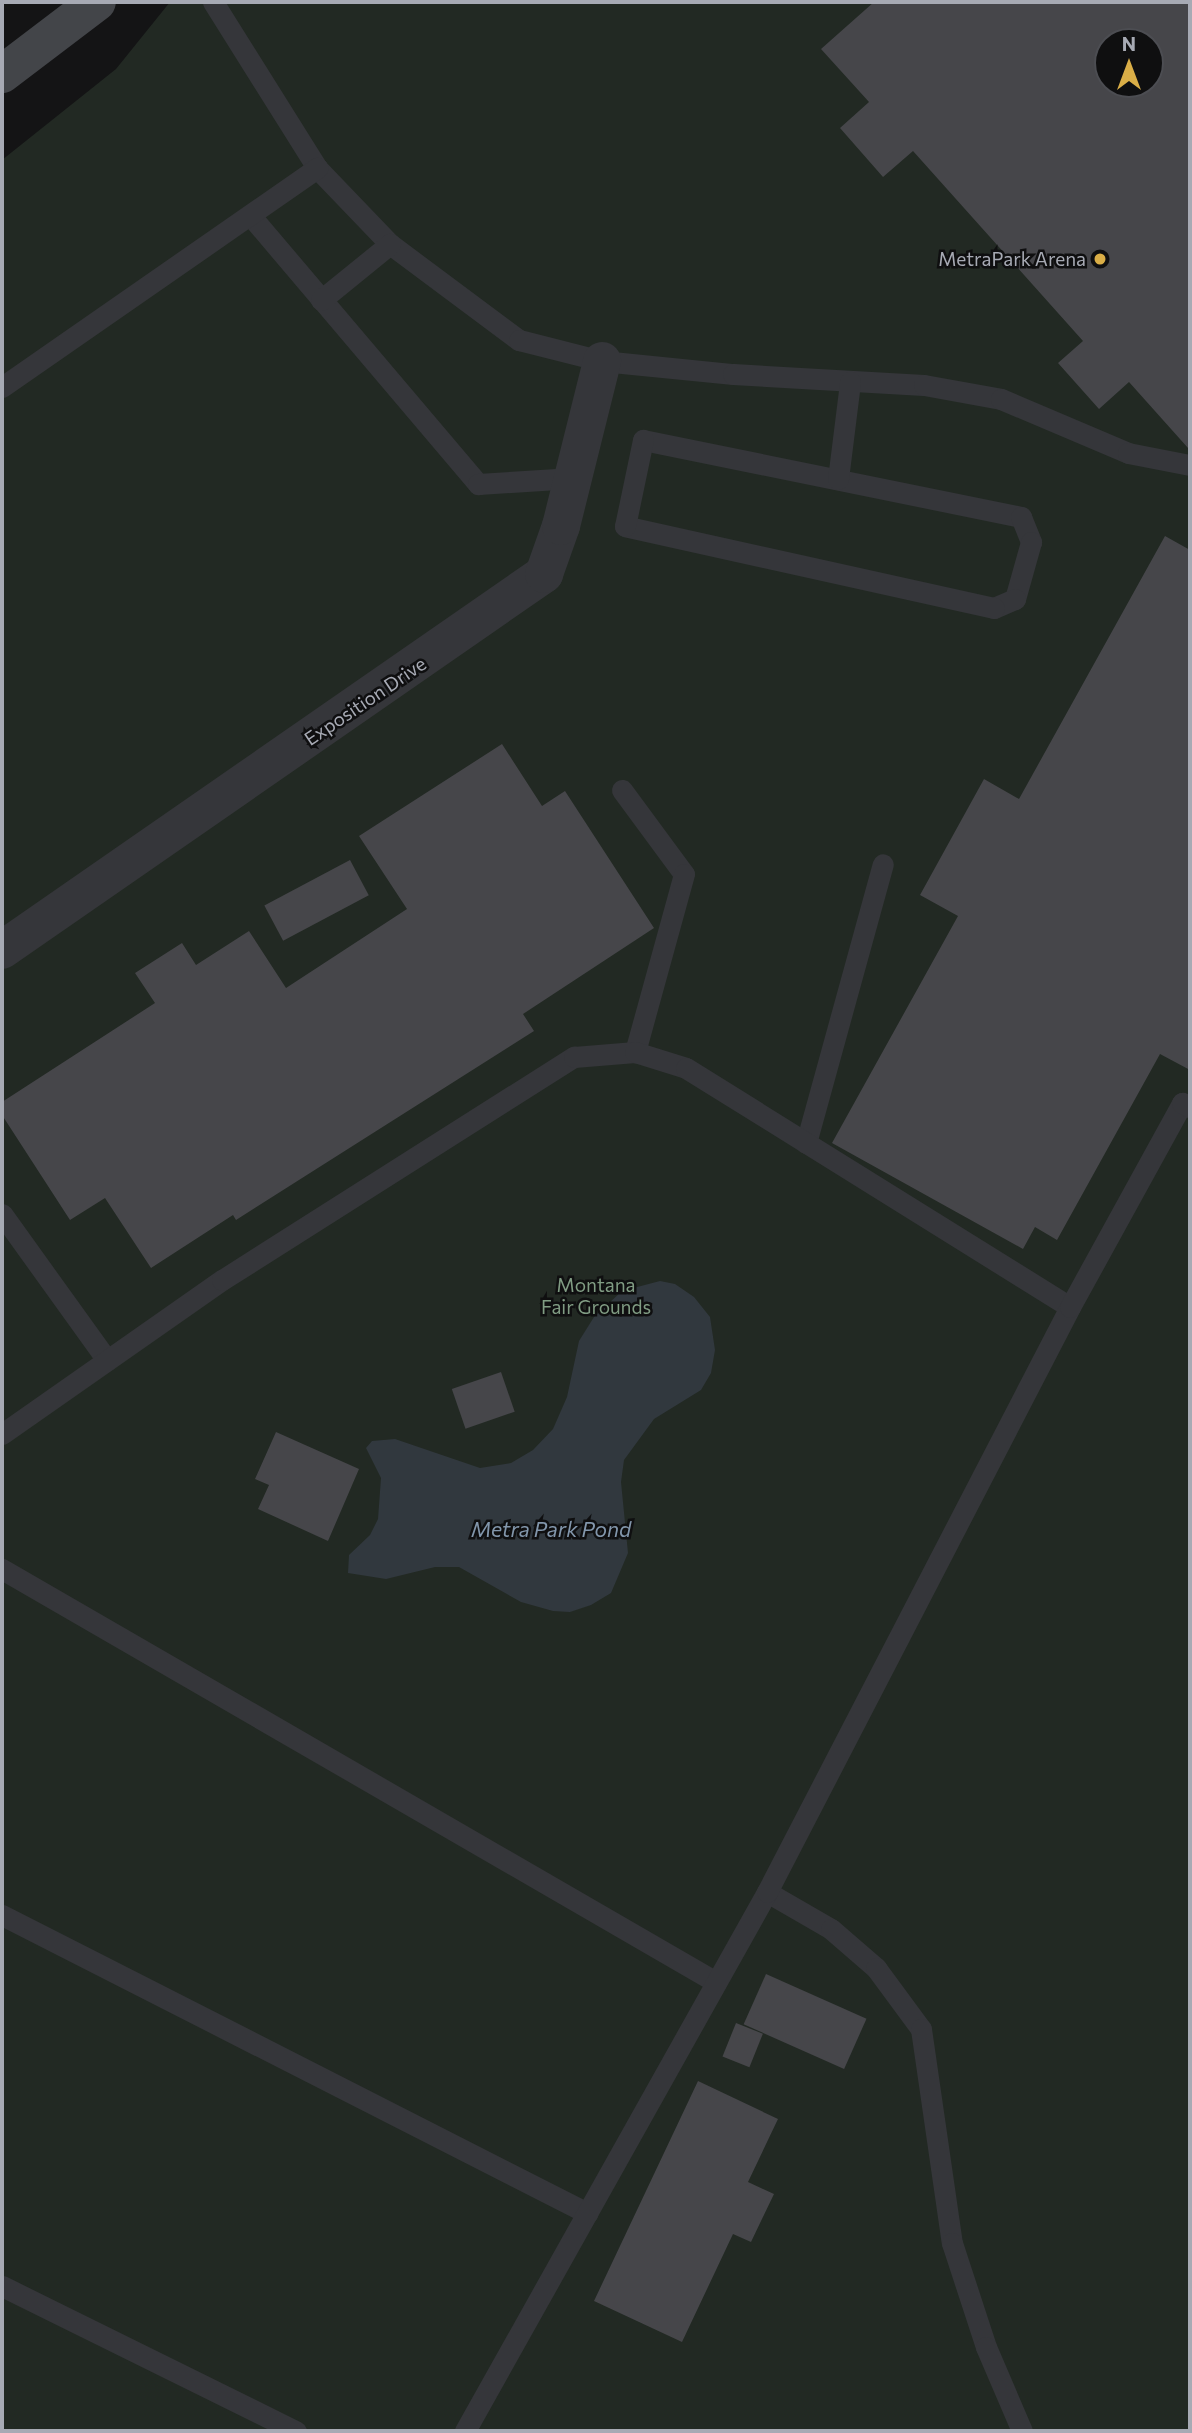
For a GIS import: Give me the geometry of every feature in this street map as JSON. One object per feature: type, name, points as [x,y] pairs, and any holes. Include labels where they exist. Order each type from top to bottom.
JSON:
[{"type":"main road","points":[[2,74],[97,2]]},
{"type":"street","name":"Exposition Drive","points":[[2,950],[544,574],[573,478],[602,361]]},
{"type":"lane","points":[[213,2],[317,168],[390,244],[519,340],[602,361],[850,382],[924,385],[1001,399],[1128,453],[1190,465]]},
{"type":"lane","points":[[2,387],[317,168]]},
{"type":"lane","points":[[250,215],[478,484],[573,478]]},
{"type":"lane","points":[[321,300],[390,244]]},
{"type":"lane","points":[[838,479],[850,382]]},
{"type":"lane","points":[[643,440],[838,479],[1021,517],[1031,541],[1015,599],[994,608],[625,526],[643,440]]},
{"type":"lane","points":[[622,790],[684,874],[635,1052]]},
{"type":"lane","points":[[806,1143],[883,864]]},
{"type":"lane","points":[[2,1434],[222,1280],[574,1057],[635,1052],[686,1068],[1070,1307]]},
{"type":"lane","points":[[465,2431],[767,1892],[1070,1307],[1182,1103],[1190,1107]]},
{"type":"lane","points":[[2,1214],[107,1360]]},
{"type":"lane","points":[[2,1569],[716,1982]]},
{"type":"lane","points":[[767,1892],[831,1929],[876,1968],[922,2029],[952,2243],[986,2347],[1022,2431]]},
{"type":"lane","points":[[2,1915],[587,2213]]},
{"type":"lane","points":[[2,2286],[296,2431]]},
{"type":"green space","name":"Montana Fair Grounds","points":[[170,2],[1190,2],[1190,2431],[2,2431],[2,160],[116,69]]},
{"type":"water","name":"Metra Park Pond","points":[[660,1281],[675,1284],[694,1297],[710,1317],[715,1350],[711,1373],[701,1390],[654,1419],[624,1460],[621,1482],[628,1553],[611,1593],[591,1605],[570,1612],[553,1611],[521,1602],[459,1567],[435,1567],[386,1579],[348,1573],[349,1555],[370,1535],[378,1519],[381,1478],[366,1448],[372,1441],[395,1439],[480,1468],[511,1463],[533,1450],[553,1429],[567,1397],[579,1341],[594,1317],[622,1291]]},
{"type":"building","name":"MetraPark Arena","points":[[874,2],[1190,2],[1188,448],[1129,382],[1099,409],[1058,363],[1083,341],[913,151],[883,177],[840,128],[869,102],[821,49]]},
{"type":"building","points":[[1165,536],[1190,550],[1190,1070],[1160,1054],[1057,1240],[1035,1227],[1023,1249],[832,1143],[958,916],[920,895],[984,779],[1019,799]]},
{"type":"building","points":[[502,744],[542,806],[565,791],[654,928],[523,1014],[534,1031],[236,1220],[233,1215],[151,1268],[105,1198],[70,1220],[2,1115],[2,1102],[155,1003],[135,973],[182,943],[196,965],[249,931],[286,988],[407,909],[359,836]]},
{"type":"building","points":[[350,860],[369,895],[283,941],[264,906]]},
{"type":"building","points":[[501,1372],[515,1412],[466,1429],[452,1389]]},
{"type":"building","points":[[276,1432],[359,1469],[328,1541],[258,1509],[269,1485],[255,1479]]},
{"type":"building","points":[[766,1974],[866,2019],[844,2069],[744,2024]]},
{"type":"building","points":[[736,2023],[763,2034],[749,2067],[723,2056]]},
{"type":"building","points":[[698,2081],[778,2119],[748,2182],[774,2194],[751,2242],[733,2234],[682,2342],[594,2301]]},
{"type":"place","name":"MetraPark Arena","points":[[1100,259]]}]
